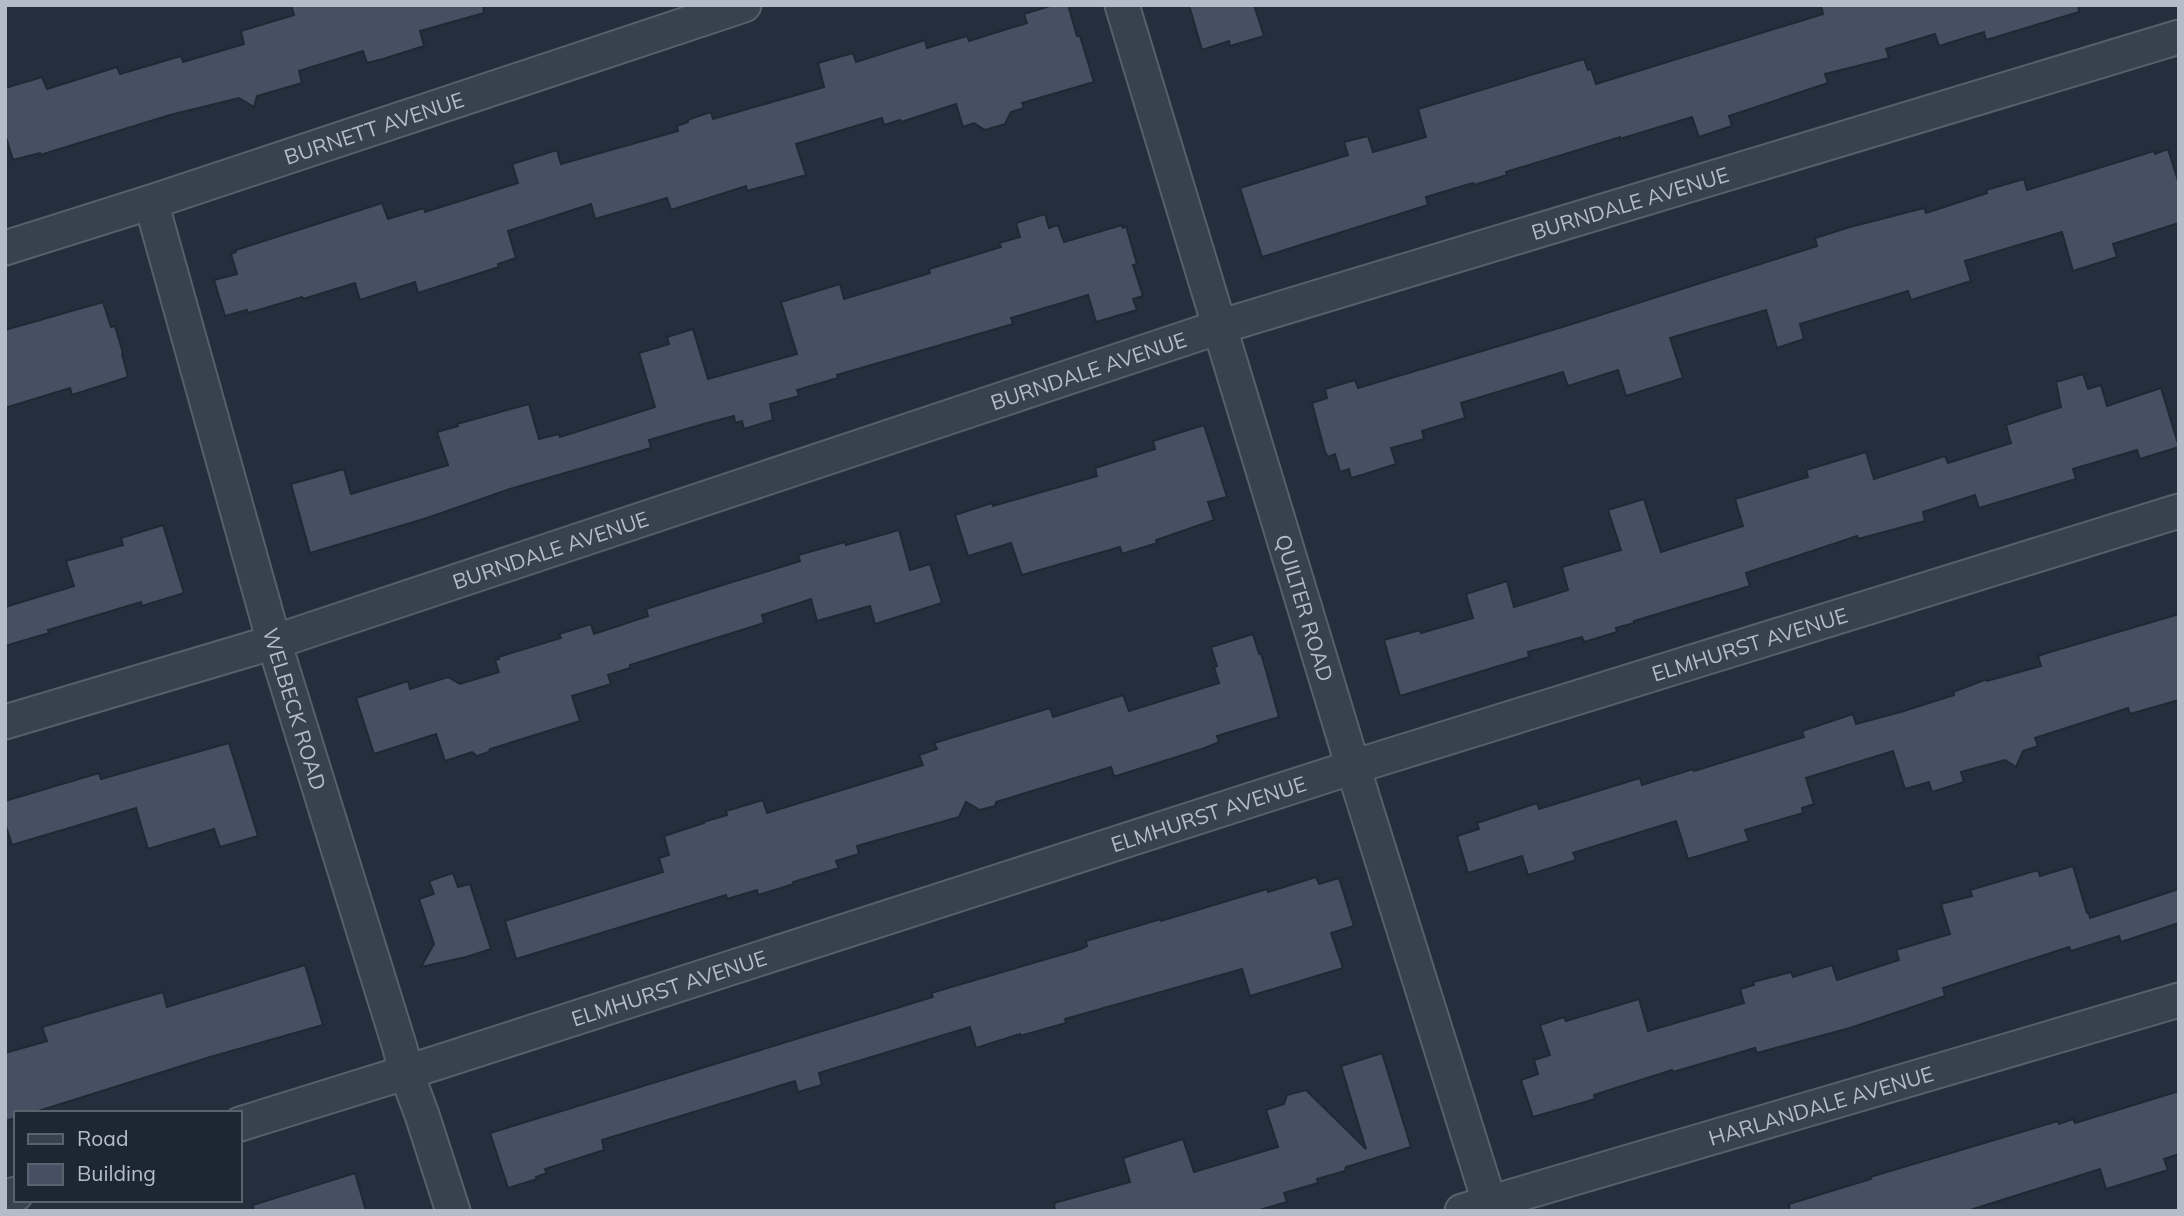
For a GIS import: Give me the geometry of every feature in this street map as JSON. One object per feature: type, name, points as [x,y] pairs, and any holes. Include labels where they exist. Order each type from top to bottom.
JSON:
[{"type":"street","name":"BURNETT AVENUE","points":[[5,247],[150,202],[744,5]]},
{"type":"street","name":"QUILTER ROAD","points":[[1122,5],[1353,767],[1481,1208]]},
{"type":"street","name":"BURNDALE AVENUE","points":[[5,722],[274,642],[1219,327],[2179,37]]},
{"type":"street","name":"WELBECK ROAD","points":[[150,202],[274,642],[406,1072],[453,1211]]},
{"type":"street","name":"ELMHURST AVENUE","points":[[242,1123],[1353,767],[2179,511]]},
{"type":"street","name":"HARLANDALE AVENUE","points":[[1481,1208],[2179,1000]]},
{"type":"building","points":[[291,5],[483,5],[484,13],[420,31],[424,46],[383,59],[367,63],[363,51],[299,71],[302,83],[257,96],[254,107],[239,98],[170,115],[40,155],[13,160],[5,134],[5,88],[42,77],[47,89],[117,67],[120,74],[181,56],[183,62],[244,44],[241,31],[294,15]]},
{"type":"building","points":[[1053,5],[1068,5],[1094,82],[1022,103],[1024,108],[1011,112],[1005,124],[985,130],[974,123],[963,127],[956,104],[901,122],[900,120],[884,125],[882,118],[796,144],[806,175],[747,191],[746,186],[671,210],[667,198],[595,219],[591,204],[508,231],[516,258],[498,264],[499,267],[418,293],[415,282],[360,300],[355,283],[248,313],[247,310],[225,316],[214,280],[237,274],[231,254],[236,250],[382,203],[388,219],[424,208],[425,212],[518,183],[512,164],[557,150],[561,164],[678,131],[677,126],[688,122],[687,120],[711,112],[713,119],[824,87],[818,63],[853,53],[856,62],[925,40],[927,48],[967,36],[969,41],[1027,23],[1024,14]]},
{"type":"building","points":[[1189,5],[1254,5],[1264,36],[1230,46],[1229,41],[1202,50]]},
{"type":"building","points":[[1821,5],[2078,5],[2079,12],[1986,40],[1984,32],[1939,46],[1935,34],[1886,49],[1889,58],[1825,74],[1828,83],[1729,116],[1732,126],[1699,137],[1692,117],[1506,172],[1507,175],[1474,185],[1473,183],[1426,197],[1428,205],[1262,257],[1240,188],[1348,155],[1344,142],[1368,136],[1373,152],[1426,137],[1418,109],[1584,59],[1596,84],[1823,14]]},
{"type":"building","points":[[2168,149],[2179,184],[2179,223],[2113,244],[2117,257],[2073,271],[2062,232],[1965,261],[1971,281],[1911,300],[1908,291],[1800,324],[1804,339],[1777,348],[1766,310],[1670,338],[1683,378],[1626,396],[1618,370],[1568,386],[1563,372],[1461,403],[1465,418],[1422,431],[1424,439],[1391,448],[1396,464],[1365,474],[1351,478],[1349,469],[1340,472],[1335,454],[1328,457],[1325,452],[1312,403],[1327,398],[1325,389],[1355,380],[1358,388],[1569,325],[1817,246],[1815,238],[1850,227],[1924,208],[1926,213],[2024,179],[2027,190]]},
{"type":"building","points":[[1045,214],[1049,228],[1058,225],[1064,242],[1126,226],[1137,264],[1133,265],[1143,296],[1133,299],[1137,310],[1096,322],[1088,295],[1011,318],[1013,324],[837,375],[838,378],[797,390],[799,396],[770,404],[773,420],[744,429],[742,421],[735,423],[734,416],[707,423],[649,440],[651,448],[510,489],[427,518],[310,553],[291,484],[344,469],[351,494],[448,465],[437,432],[529,404],[539,439],[559,434],[560,437],[655,407],[639,353],[669,344],[667,337],[693,329],[708,379],[797,354],[781,302],[840,284],[844,299],[930,273],[929,269],[1001,247],[999,243],[1020,237],[1016,223]]},
{"type":"building","points":[[103,302],[111,327],[115,326],[128,377],[72,395],[70,388],[5,408],[5,330]]},
{"type":"building","points":[[2083,374],[2088,389],[2101,385],[2107,406],[2161,388],[2179,447],[2140,459],[2137,450],[2073,469],[2076,479],[1979,508],[1975,495],[1923,512],[1925,521],[1858,539],[1857,536],[1746,573],[1750,586],[1634,621],[1616,628],[1617,632],[1584,642],[1582,637],[1528,652],[1529,657],[1400,696],[1384,640],[1473,618],[1466,594],[1507,581],[1514,607],[1568,590],[1562,567],[1621,550],[1608,510],[1644,499],[1661,552],[1743,526],[1735,499],[1808,477],[1806,470],[1866,452],[1874,479],[1945,456],[1948,463],[2011,443],[2006,425],[2061,407],[2056,382]]},
{"type":"building","points":[[1204,425],[1227,497],[1208,502],[1214,520],[1122,554],[1120,547],[1022,575],[1011,543],[968,556],[955,515],[1097,476],[1095,468],[1155,449],[1153,441]]},
{"type":"building","points":[[163,525],[184,593],[142,606],[141,602],[5,646],[5,607],[74,586],[66,561],[123,545],[121,538]]},
{"type":"building","points":[[899,530],[910,570],[930,564],[942,603],[875,624],[870,606],[817,621],[811,599],[762,615],[764,623],[630,665],[630,668],[608,675],[611,684],[572,696],[580,721],[490,749],[489,752],[477,756],[472,752],[445,761],[436,734],[374,754],[356,698],[408,681],[410,689],[448,677],[460,684],[499,672],[495,660],[499,659],[498,657],[561,638],[559,634],[591,624],[594,634],[648,616],[646,609],[800,561],[798,555]]},
{"type":"building","points":[[2179,614],[2179,700],[2130,714],[2128,708],[2035,738],[2038,746],[2023,751],[2016,767],[2005,760],[1961,772],[1964,782],[1932,792],[1929,782],[1905,789],[1893,751],[1806,778],[1814,804],[1802,808],[1803,813],[1745,830],[1749,841],[1688,859],[1676,821],[1573,853],[1576,860],[1528,875],[1522,856],[1468,873],[1457,836],[1479,829],[1477,823],[1537,803],[1539,809],[1640,778],[1642,785],[1693,769],[1694,771],[1804,737],[1802,731],[1853,714],[1856,724],[1904,711],[1954,695],[1953,692],[1987,679],[2041,666],[2038,656]]},
{"type":"building","points":[[1253,634],[1279,717],[1217,736],[1219,742],[1205,748],[1116,776],[1111,767],[996,802],[995,806],[980,810],[966,802],[959,817],[857,846],[859,854],[836,861],[839,868],[793,882],[794,884],[758,895],[757,890],[727,899],[726,895],[516,959],[505,921],[663,872],[659,858],[669,855],[664,836],[727,815],[726,811],[763,800],[767,813],[923,765],[919,755],[937,749],[934,743],[1050,708],[1053,717],[1123,695],[1129,711],[1219,683],[1211,647]]},
{"type":"building","points":[[229,743],[258,836],[220,847],[214,829],[148,849],[136,808],[12,845],[5,823],[5,801],[99,773],[101,779]]},
{"type":"building","points":[[2073,866],[2090,918],[2179,889],[2179,923],[2121,942],[2119,936],[2071,951],[2069,947],[1943,988],[1945,996],[1850,1028],[1757,1053],[1755,1048],[1673,1072],[1672,1070],[1594,1095],[1595,1099],[1533,1117],[1521,1080],[1538,1074],[1534,1060],[1550,1055],[1540,1025],[1564,1017],[1566,1021],[1639,999],[1648,1031],[1744,1003],[1740,989],[1754,985],[1753,982],[1791,972],[1793,977],[1832,965],[1837,980],[1899,960],[1896,950],[1950,934],[1941,904],[1972,896],[1970,890],[2038,870],[2040,876]]},
{"type":"building","points":[[453,873],[458,887],[470,884],[491,949],[421,967],[434,944],[419,899],[434,894],[429,881]]},
{"type":"building","points":[[1316,877],[1319,884],[1339,878],[1354,926],[1331,933],[1343,968],[1250,996],[1242,969],[1065,1019],[1066,1023],[976,1048],[970,1027],[819,1073],[822,1085],[798,1092],[795,1081],[602,1140],[604,1150],[545,1169],[547,1173],[536,1177],[537,1179],[508,1188],[490,1133],[933,997],[931,993],[1081,949],[1087,946],[1086,941]]},
{"type":"building","points":[[305,965],[323,1025],[38,1111],[14,1111],[14,1119],[5,1121],[5,1053],[47,1041],[42,1027],[163,992],[167,1007]]},
{"type":"building","points":[[1382,1053],[1411,1147],[1346,1167],[1345,1171],[1317,1179],[1318,1183],[1284,1193],[1287,1202],[1256,1211],[1055,1211],[1054,1203],[1130,1182],[1123,1158],[1183,1139],[1194,1172],[1278,1147],[1266,1110],[1284,1104],[1287,1095],[1306,1090],[1366,1149],[1341,1066]]},
{"type":"building","points":[[2179,1091],[2179,1154],[2164,1159],[2168,1170],[2106,1189],[2100,1169],[1967,1211],[1790,1211],[1789,1204],[1871,1179],[1870,1177],[2058,1121],[2059,1124],[2073,1119],[2075,1123]]},
{"type":"building","points":[[355,1173],[366,1211],[254,1211],[253,1205]]}]
